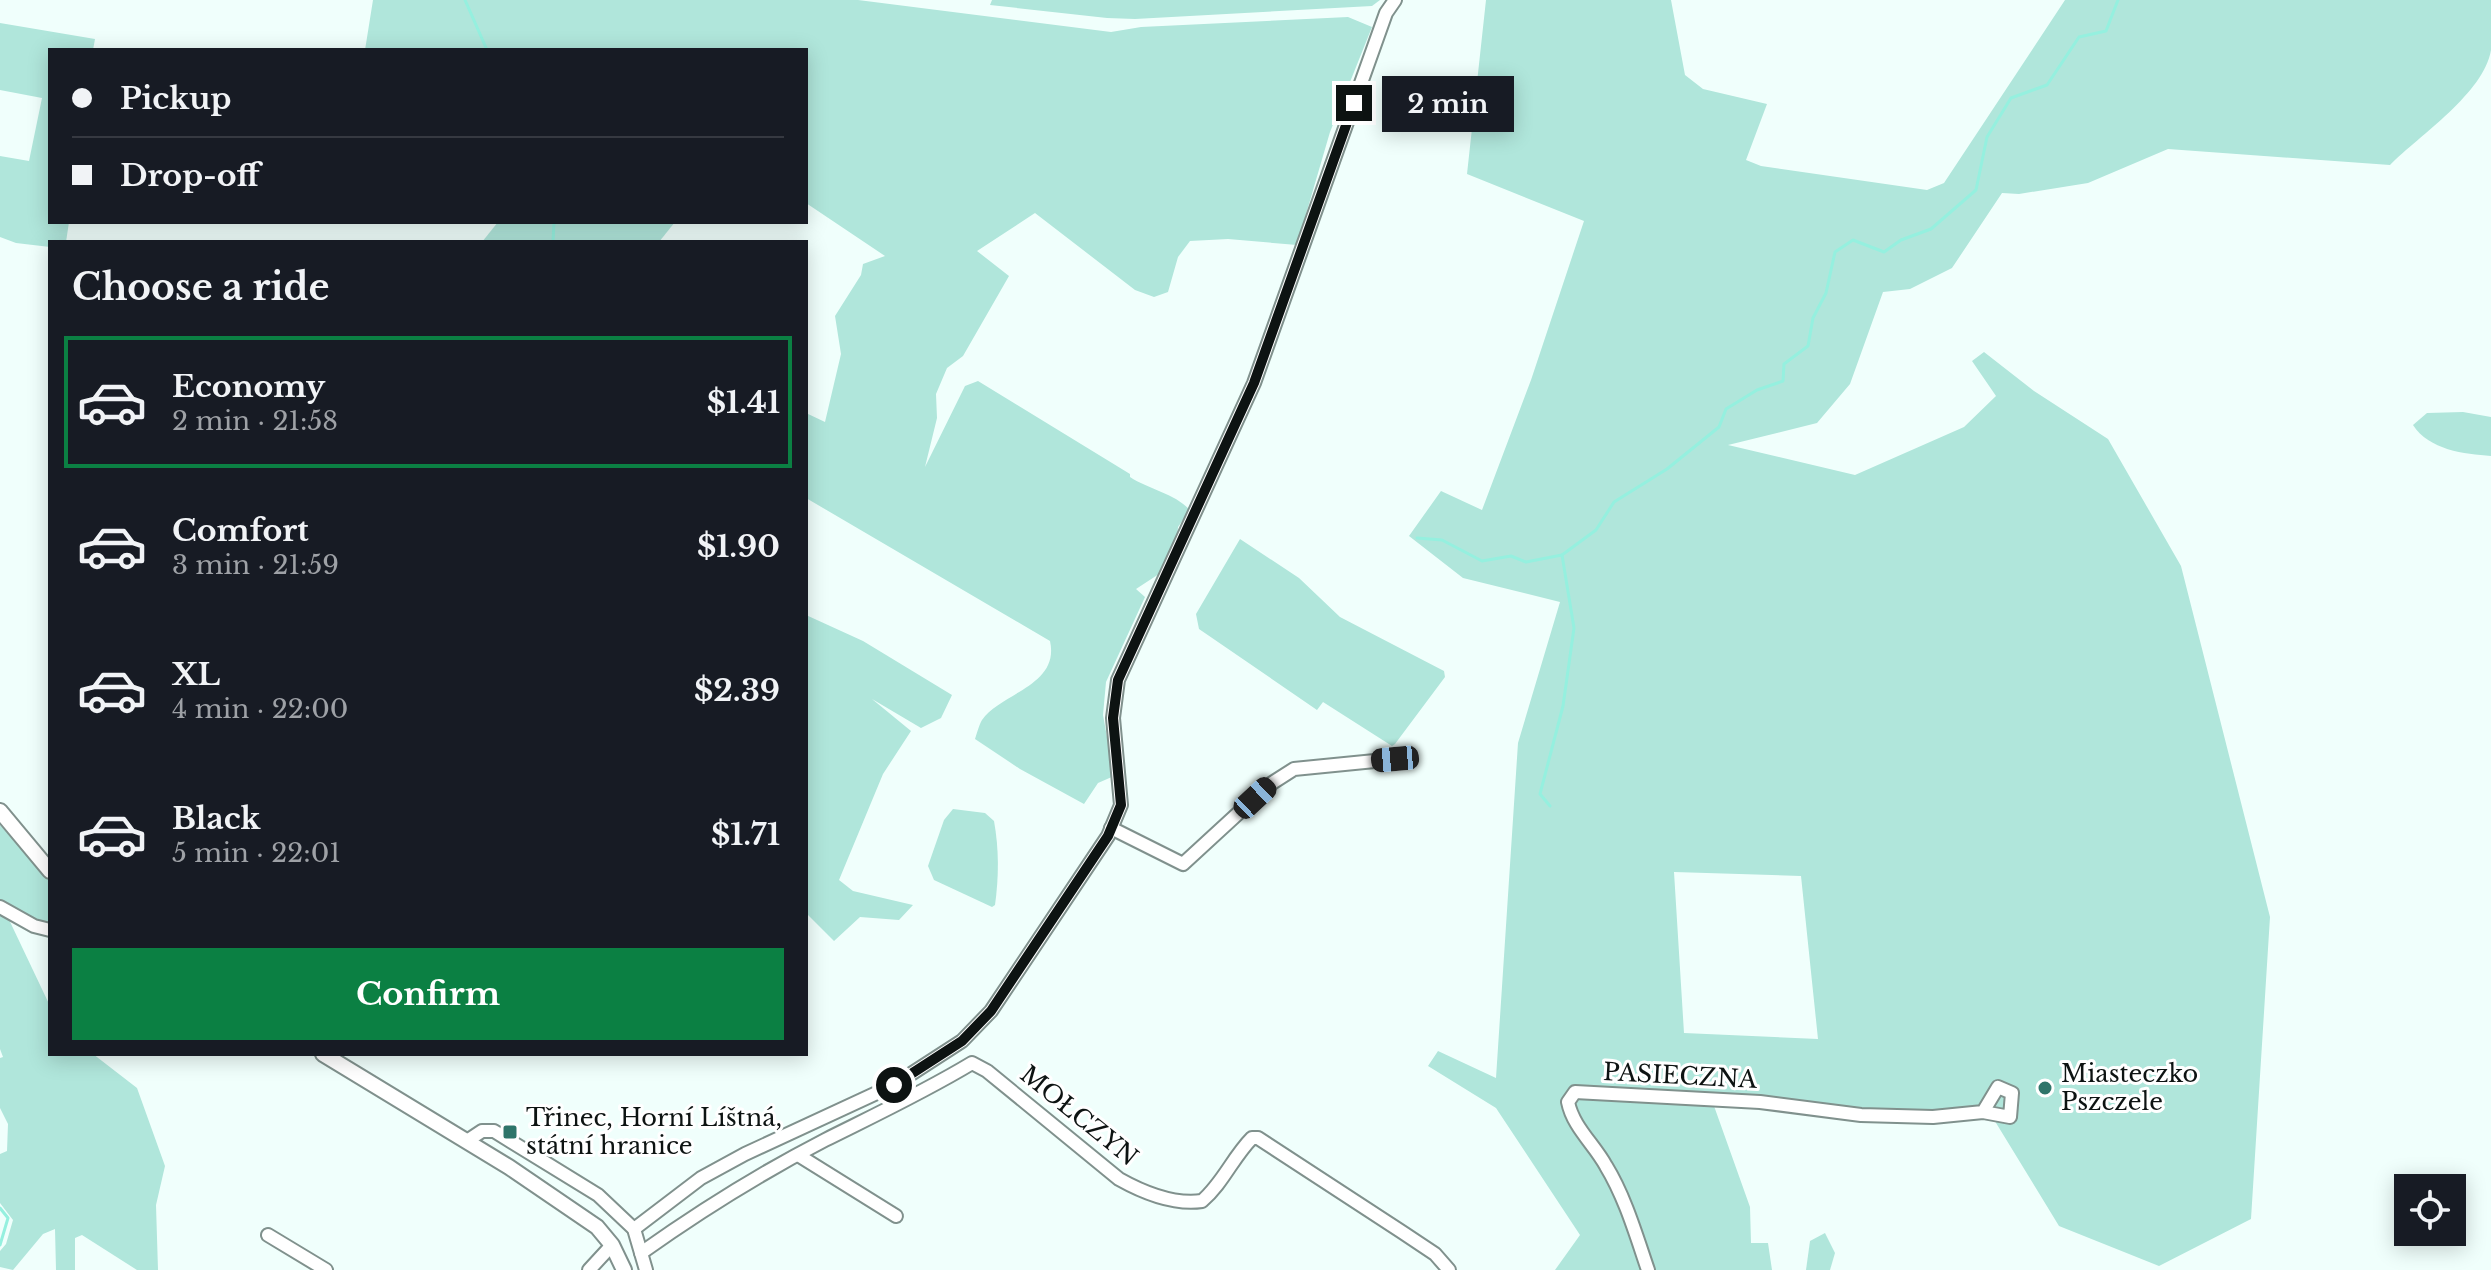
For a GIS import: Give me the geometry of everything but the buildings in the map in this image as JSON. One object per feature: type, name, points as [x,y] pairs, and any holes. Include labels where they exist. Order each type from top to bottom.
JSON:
[{"type":"street","points":[[634,1229],[701,1178],[745,1154],[894,1085],[962,1041],[991,1011],[1020,971],[1111,828],[1121,805],[1113,718],[1118,680],[1254,383],[1386,13],[1395,0]]},
{"type":"street","points":[[1111,828],[1183,864],[1269,785],[1294,769],[1395,759]]},
{"type":"street","points":[[0,811],[48,869]]},
{"type":"street","points":[[0,907],[34,926],[48,930]]},
{"type":"street","points":[[326,1056],[566,1204],[597,1227],[612,1245],[624,1270]]},
{"type":"street","name":"MOŁCZYN","points":[[641,1253],[711,1204],[798,1155],[916,1097],[972,1063],[987,1071],[1108,1171],[1136,1189],[1177,1201],[1202,1201],[1220,1182],[1243,1147],[1252,1138],[1258,1138],[1435,1254],[1449,1270]]},
{"type":"street","name":"PASIECZNA","points":[[1648,1270],[1607,1166],[1570,1115],[1568,1102],[1575,1092],[1760,1102],[1861,1115],[1933,1117],[1983,1112]]},
{"type":"street","points":[[467,1141],[482,1131],[494,1131],[598,1195],[634,1229],[646,1270]]},
{"type":"street","points":[[798,1155],[896,1216]]},
{"type":"street","points":[[566,1204],[578,1183]]},
{"type":"street","points":[[268,1235],[326,1270]]},
{"type":"street","points":[[589,1270],[612,1245]]},
{"type":"green space","points":[[373,0],[858,0],[1111,32],[1141,27],[1348,17],[1372,27],[1330,132],[1297,245],[1228,239],[1190,241],[1178,257],[1168,292],[1154,297],[1135,290],[1035,213],[977,251],[1009,276],[963,356],[947,368],[936,394],[937,418],[925,467],[965,386],[978,381],[1130,474],[1130,477],[1176,499],[1190,510],[1178,527],[1177,540],[1162,572],[1136,589],[1145,597],[1106,682],[1103,715],[1114,776],[1098,783],[1084,804],[1020,769],[975,739],[982,720],[990,711],[1038,679],[1046,669],[1051,656],[1050,641],[808,499],[808,414],[825,422],[841,354],[835,316],[861,275],[863,264],[885,256],[808,204],[808,48],[365,48]]},
{"type":"green space","points":[[992,0],[1380,0],[1372,6],[1135,19],[990,5]]},
{"type":"green space","points":[[1486,0],[1671,0],[1685,75],[1703,89],[1767,104],[1746,160],[1761,166],[1927,190],[1944,183],[2065,0],[2491,0],[2491,50],[2486,66],[2464,97],[2390,165],[2168,149],[2088,183],[2019,194],[2002,193],[1952,268],[1910,289],[1883,292],[1850,384],[1817,423],[1728,445],[1855,475],[1964,427],[1996,396],[1972,361],[1984,352],[2034,391],[2108,439],[2181,566],[2270,917],[2251,1219],[2159,1266],[2059,1226],[1993,1118],[1714,1106],[1750,1207],[1751,1243],[1768,1243],[1772,1270],[1555,1270],[1580,1235],[1496,1108],[1428,1066],[1438,1051],[1496,1078],[1518,743],[1560,602],[1463,578],[1409,536],[1441,491],[1482,510],[1531,380],[1584,221],[1467,174]],"holes":[[[1674,872],[1801,876],[1818,1039],[1684,1033]]]},
{"type":"green space","points":[[0,23],[95,39],[93,48],[48,48],[48,224],[69,224],[66,240],[48,240],[48,247],[16,243],[0,237],[0,156],[29,161],[42,98],[0,90]]},
{"type":"green space","points":[[496,224],[673,224],[661,240],[484,240]]},
{"type":"green space","points":[[2463,412],[2491,417],[2491,456],[2459,452],[2438,445],[2413,425],[2427,413]]},
{"type":"green space","points":[[1240,539],[1299,578],[1340,617],[1444,671],[1445,677],[1395,744],[1392,746],[1323,702],[1317,710],[1199,629],[1196,614]]},
{"type":"green space","points":[[808,616],[863,641],[952,695],[941,718],[921,728],[872,699],[911,731],[883,774],[839,880],[853,891],[913,905],[899,920],[860,917],[834,941],[808,915]]},
{"type":"green space","points":[[953,809],[985,813],[994,821],[998,873],[995,905],[992,907],[934,880],[928,866],[944,820]]},
{"type":"green space","points":[[0,825],[48,879],[48,923],[3,907],[48,1002],[48,1056],[96,1056],[137,1088],[165,1166],[156,1205],[158,1270],[137,1270],[82,1235],[75,1238],[75,1270],[56,1270],[55,1229],[43,1234],[13,1270],[0,1267],[0,1251],[6,1244],[13,1220],[0,1203],[0,1154],[7,1151],[8,1124],[0,1108],[0,1058],[3,1057],[0,1049]]},
{"type":"green space","points":[[1825,1233],[1835,1253],[1830,1270],[1806,1270],[1810,1241]]},
{"type":"waterway","points":[[465,0],[486,48]]},
{"type":"waterway","points":[[1550,806],[1540,794],[1563,706],[1574,628],[1562,555],[1596,530],[1614,502],[1667,469],[1719,427],[1726,409],[1757,390],[1783,381],[1784,364],[1808,346],[1813,318],[1826,293],[1835,252],[1853,240],[1884,252],[1901,240],[1931,229],[1976,190],[1987,137],[2011,98],[2047,85],[2079,37],[2106,31],[2118,0]]},
{"type":"waterway","points":[[553,240],[554,224]]},
{"type":"waterway","points":[[1417,538],[1442,540],[1482,561],[1511,556],[1526,562],[1562,555]]},
{"type":"waterway","points":[[0,1208],[8,1218],[0,1245]]},
{"type":"place","name":"Miasteczko Pszczele","points":[[2045,1088]]},
{"type":"place","name":"Třinec, Horní Líštná, státní hranice","points":[[510,1132]]},
{"type":"route","points":[[894,1085],[962,1041],[991,1011],[1108,836],[1121,805],[1113,718],[1118,680],[1254,383],[1354,103]]}]
